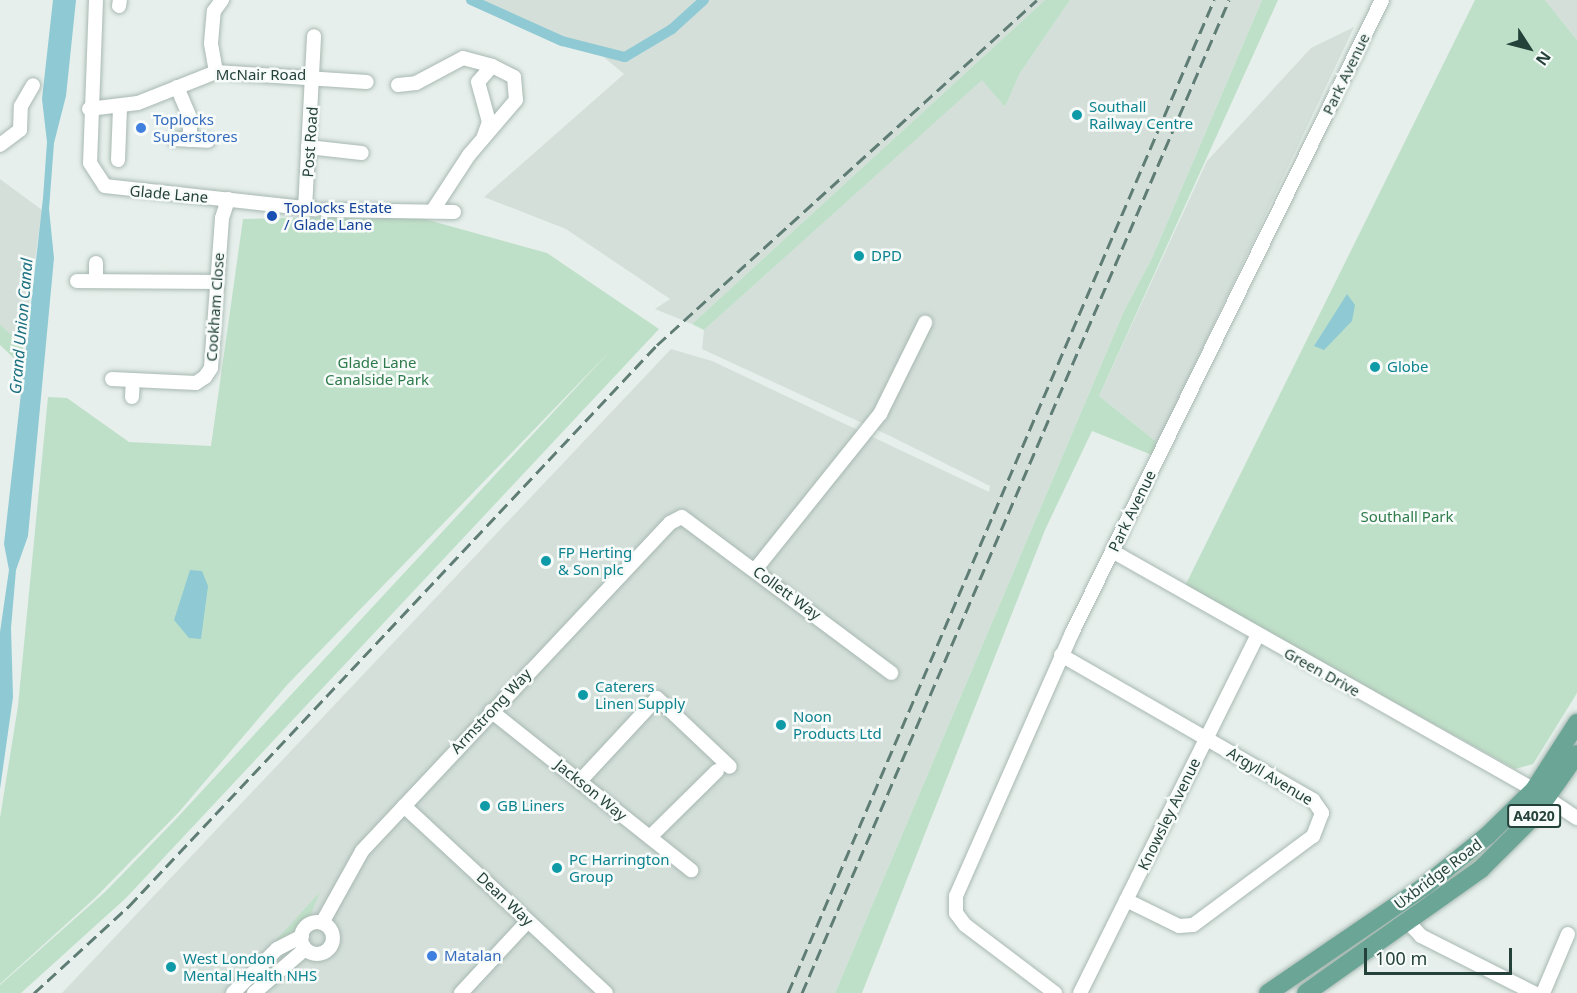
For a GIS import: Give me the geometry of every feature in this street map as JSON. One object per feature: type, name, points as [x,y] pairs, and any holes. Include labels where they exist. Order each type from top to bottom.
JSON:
[{"type":"main road","name":"Uxbridge Road","points":[[1277,991],[1478,844],[1541,794],[1577,723]]},
{"type":"main road","name":"Uxbridge Road","points":[[1306,993],[1409,923],[1492,860],[1541,794],[1577,754]]},
{"type":"main road","points":[[1478,844],[1492,860]]},
{"type":"street","points":[[89,109],[96,0]]},
{"type":"street","points":[[216,72],[211,43],[214,11],[222,0]]},
{"type":"street","name":"Park Avenue","points":[[1055,993],[965,925],[954,902],[1061,655],[1382,0]]},
{"type":"street","name":"Post Road","points":[[314,36],[314,75],[308,147],[315,210]]},
{"type":"street","points":[[468,58],[478,82],[489,122],[484,136]]},
{"type":"street","points":[[398,85],[416,83],[446,63],[468,58],[514,76],[520,92],[484,136],[433,210]]},
{"type":"street","points":[[478,82],[492,66]]},
{"type":"street","name":"McNair Road","points":[[89,109],[120,108],[216,72],[314,75],[367,82]]},
{"type":"street","points":[[0,145],[20,130],[21,106],[33,85]]},
{"type":"street","points":[[177,87],[190,118],[190,140]]},
{"type":"street","points":[[118,160],[120,108]]},
{"type":"street","name":"Glade Lane","points":[[89,109],[90,163],[105,186],[315,210],[454,212]]},
{"type":"street","points":[[174,139],[208,141]]},
{"type":"street","points":[[308,147],[362,153]]},
{"type":"street","name":"Cookham Close","points":[[112,379],[196,383],[205,377],[211,368],[217,282],[228,199]]},
{"type":"street","points":[[96,263],[96,281]]},
{"type":"street","points":[[77,281],[217,282]]},
{"type":"street","points":[[755,570],[880,414],[925,323]]},
{"type":"street","points":[[132,397],[134,380]]},
{"type":"street","name":"Collett Way","points":[[682,517],[891,673]]},
{"type":"street","name":"Armstrong Way","points":[[322,923],[345,875],[404,806],[491,711],[682,517]]},
{"type":"street","name":"Green Drive","points":[[1112,552],[1257,636],[1541,794],[1577,818]]},
{"type":"street","name":"Knowsley Avenue","points":[[1080,993],[1257,636]]},
{"type":"street","name":"Argyll Avenue","points":[[1061,655],[1313,800],[1321,810],[1320,825],[1192,926],[1179,926],[1126,900]]},
{"type":"street","points":[[580,781],[657,698],[724,769],[650,837]]},
{"type":"street","name":"Jackson Way","points":[[491,711],[691,870]]},
{"type":"street","name":"Dean Way","points":[[404,806],[606,993]]},
{"type":"street","points":[[461,993],[528,921]]},
{"type":"street","points":[[254,993],[303,942],[311,924],[322,923],[332,933],[330,948],[318,954],[303,942]]},
{"type":"street","points":[[1409,923],[1421,936],[1534,993]]},
{"type":"street","points":[[1543,993],[1568,934]]},
{"type":"street","points":[[233,993],[277,949],[303,942]]},
{"type":"shaded area","points":[[482,0],[1045,0],[692,324],[655,309],[670,299],[566,229],[484,197],[624,74],[593,48],[557,37]]},
{"type":"shaded area","points":[[1070,0],[1262,0],[1152,258],[1124,311],[835,993],[62,993],[671,349],[712,361],[989,492],[990,486],[888,435],[702,349],[704,330],[982,79],[1005,107],[1020,73]]},
{"type":"shaded area","points":[[1545,0],[1577,0],[1577,40]]},
{"type":"shaded area","points":[[1354,27],[1158,443],[1099,396],[1207,161],[1311,48]]},
{"type":"shaded area","points":[[0,179],[42,210],[23,346],[0,324]]},
{"type":"green space","points":[[1045,0],[1070,0],[1020,73],[1005,107],[982,80],[704,330],[692,324]]},
{"type":"green space","points":[[1262,0],[1278,0],[1099,396],[1158,443],[1152,455],[1092,431],[1045,530],[862,993],[835,993],[1124,311],[1152,258]]},
{"type":"green space","name":"Southall Park","points":[[1475,0],[1545,0],[1577,40],[1577,693],[1533,764],[1515,769],[1185,586]]},
{"type":"green space","name":"Glade Lane Canalside Park","points":[[410,215],[547,253],[659,329],[126,898],[21,993],[0,993],[0,985],[106,891],[175,820],[610,351],[287,685],[179,812],[95,898],[0,984],[0,818],[18,706],[48,397],[67,398],[129,442],[211,446],[243,219]]},
{"type":"green space","points":[[0,324],[23,346],[21,365],[0,345]]},
{"type":"green space","points":[[1477,854],[1480,859],[1325,970],[1320,963]]},
{"type":"green space","points":[[320,892],[306,926],[268,949]]},
{"type":"water","points":[[53,0],[76,0],[66,96],[54,143],[49,209],[54,258],[28,536],[16,570],[11,628],[13,697],[0,789],[0,632],[9,570],[4,544],[43,198],[47,142],[42,99]]},
{"type":"water","points":[[1347,294],[1355,305],[1352,321],[1324,350],[1314,346]]},
{"type":"water","points":[[190,570],[202,571],[208,586],[201,639],[189,638],[174,620]]},
{"type":"waterway","points":[[471,0],[562,41],[625,57],[672,29],[704,0]]},
{"type":"railway","points":[[34,993],[129,906],[657,345],[1037,0]]},
{"type":"railway","points":[[788,993],[1214,0]]},
{"type":"railway","points":[[802,993],[1229,0]]},
{"type":"place","name":"Southall Railway Centre","points":[[1077,115]]},
{"type":"place","name":"Toplocks Superstores","points":[[141,128]]},
{"type":"place","name":"Toplocks Estate / Glade Lane","points":[[272,216]]},
{"type":"place","name":"DPD","points":[[859,256]]},
{"type":"place","name":"Globe","points":[[1375,367]]},
{"type":"place","name":"FP Herting & Son plc","points":[[546,561]]},
{"type":"place","name":"Caterers Linen Supply","points":[[583,695]]},
{"type":"place","name":"Noon Products Ltd","points":[[781,725]]},
{"type":"place","name":"GB Liners","points":[[485,806]]},
{"type":"place","name":"PC Harrington Group","points":[[557,868]]},
{"type":"place","name":"Matalan","points":[[432,956]]},
{"type":"place","name":"West London Mental Health NHS","points":[[171,967]]},
{"type":"water label","name":"Grand Union Canal","points":[[21,326]]}]
